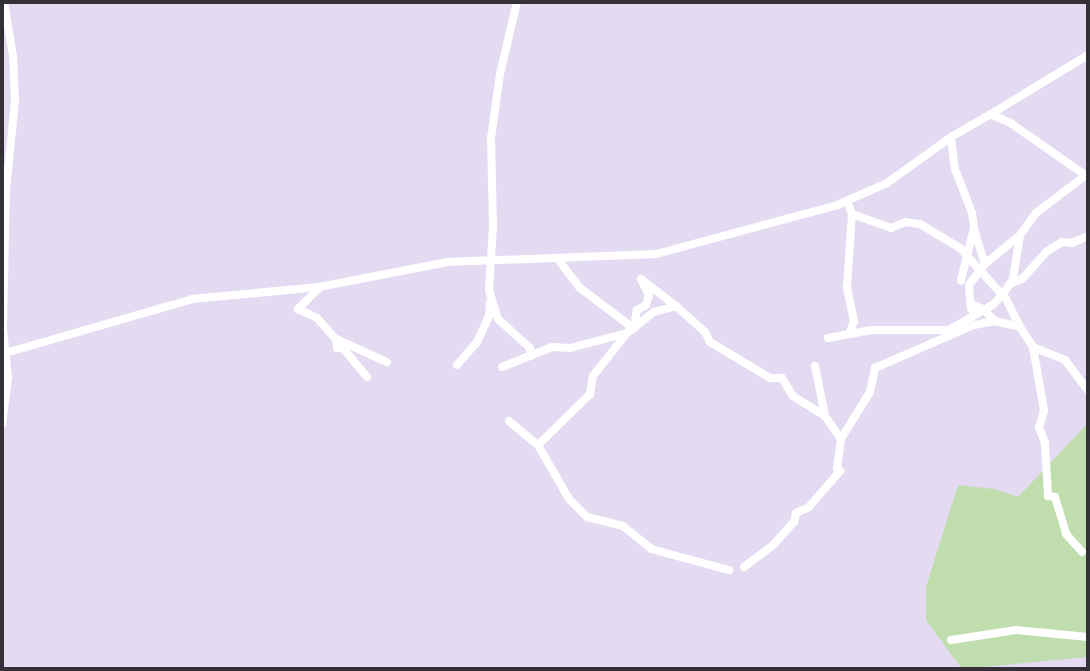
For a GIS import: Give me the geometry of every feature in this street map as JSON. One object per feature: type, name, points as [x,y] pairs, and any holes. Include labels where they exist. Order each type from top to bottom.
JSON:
[{"type":"street","points":[[2,424],[5,353],[3,271],[15,77],[4,2]]},
{"type":"street","points":[[457,365],[477,342],[489,316],[491,138],[500,74],[517,2]]},
{"type":"street","points":[[5,353],[192,299],[319,287],[406,268],[492,260],[656,254],[847,201],[887,183],[951,137],[1088,55]]},
{"type":"street","points":[[971,317],[969,285],[982,267],[1020,235],[1036,213],[1087,176],[1012,124],[991,114]]},
{"type":"street","points":[[951,137],[955,169],[972,213],[982,267]]},
{"type":"street","points":[[847,201],[852,214],[847,287],[854,321],[850,332]]},
{"type":"street","points":[[852,214],[891,228],[905,222],[920,224],[960,248],[982,267],[1004,298],[1033,347],[1044,411],[1039,427],[1045,443],[1048,496],[1055,497],[1066,534],[1082,552]]},
{"type":"street","points":[[961,280],[974,228]]},
{"type":"street","points":[[828,338],[850,332],[949,330],[1004,298],[1020,235]]},
{"type":"street","points":[[1010,284],[1022,279],[1046,252],[1062,242],[1072,243],[1088,236]]},
{"type":"street","points":[[558,259],[580,288],[630,331]]},
{"type":"street","points":[[630,331],[637,310],[646,305],[649,295],[641,279],[705,332],[710,342],[770,378],[782,378],[793,396],[825,416],[841,439]]},
{"type":"street","points":[[319,287],[298,309],[317,318],[336,339],[387,362]]},
{"type":"street","points":[[490,302],[498,319],[530,348],[531,356]]},
{"type":"street","points":[[971,304],[983,309],[995,321]]},
{"type":"street","points":[[538,445],[590,394],[595,385],[593,376],[630,331],[654,312],[676,306]]},
{"type":"street","points":[[744,567],[774,544],[794,522],[796,513],[809,507],[832,484],[840,471],[837,468],[841,439],[870,392],[875,368],[974,325],[995,321],[1020,327]]},
{"type":"street","points":[[502,367],[552,347],[570,348],[630,331]]},
{"type":"street","points":[[336,339],[337,348],[342,347],[367,377]]},
{"type":"street","points":[[1033,347],[1065,360],[1088,391]]},
{"type":"street","points":[[815,366],[825,416]]},
{"type":"street","points":[[509,421],[538,445],[569,499],[587,517],[623,526],[651,549],[729,570]]},
{"type":"street","points":[[951,640],[1016,630],[1088,637]]},
{"type":"green space","points":[[1088,423],[1088,657],[962,669],[926,620],[926,587],[958,485],[994,489],[1018,497]]}]
